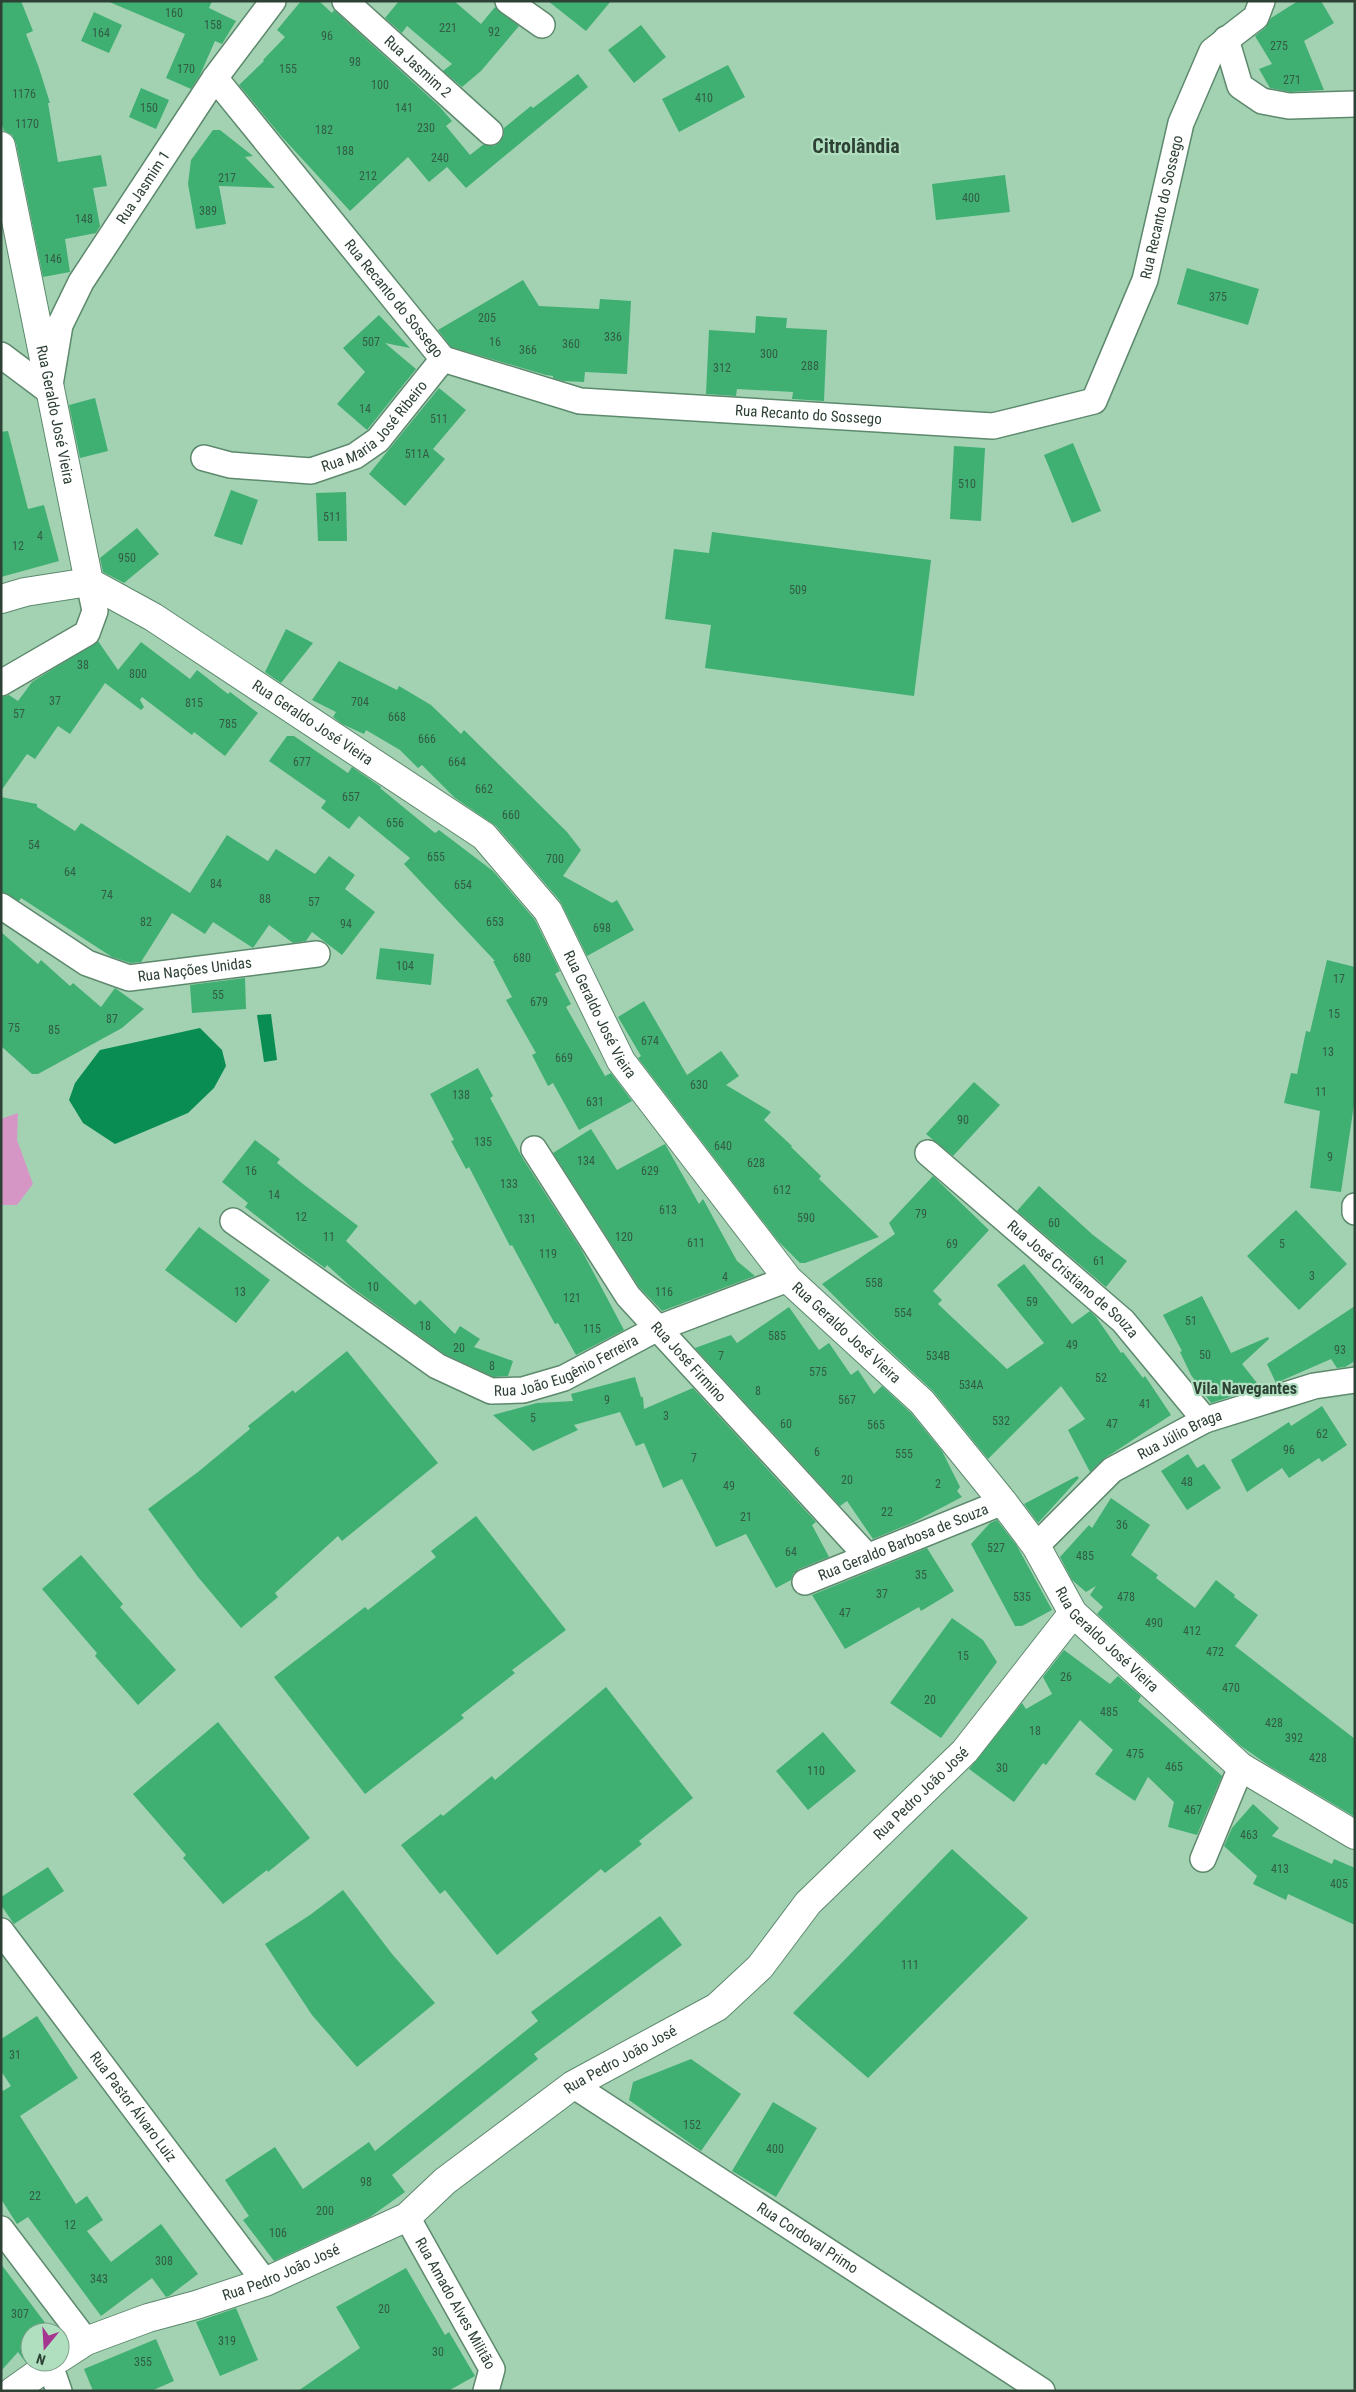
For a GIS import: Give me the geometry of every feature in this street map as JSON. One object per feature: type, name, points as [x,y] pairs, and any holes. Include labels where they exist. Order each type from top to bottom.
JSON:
[{"type":"street","name":"Rua Jasmim 1","points":[[49,391],[60,324],[81,282],[216,78],[272,1]]},
{"type":"street","name":"Rua Jasmim 2","points":[[345,1],[490,132]]},
{"type":"street","points":[[508,1],[542,26]]},
{"type":"street","name":"Rua Recanto do Sossego","points":[[216,78],[443,359],[580,401],[992,426],[1094,401],[1145,280],[1181,123],[1212,51],[1256,17],[1262,1]]},
{"type":"street","points":[[1226,40],[1240,86],[1262,101],[1289,106],[1355,104]]},
{"type":"street","name":"Rua Geraldo José Vieira","points":[[1,146],[89,582],[153,617],[484,836],[548,911],[621,1061],[788,1280],[922,1402],[1036,1546],[1073,1613],[1241,1767],[1355,1836]]},
{"type":"street","points":[[1,355],[49,391]]},
{"type":"street","name":"Rua Maria José Ribeiro","points":[[204,458],[230,465],[311,472],[356,456],[378,440],[443,359]]},
{"type":"street","points":[[1,599],[25,592],[89,582],[96,611],[87,633],[1,683]]},
{"type":"street","name":"Rua Nações Unidas","points":[[1,906],[87,963],[130,978],[317,954]]},
{"type":"street","name":"Rua José Firmino","points":[[534,1149],[628,1296],[656,1329],[866,1555]]},
{"type":"street","name":"Rua José Cristiano de Souza","points":[[928,1152],[1123,1321],[1205,1420]]},
{"type":"street","points":[[1355,1206],[1355,1212]]},
{"type":"street","name":"Rua João Eugênio Ferreira","points":[[233,1222],[437,1366],[491,1391],[522,1390],[564,1378],[656,1329],[788,1280]]},
{"type":"street","name":"Rua Júlio Braga","points":[[1036,1546],[1112,1470],[1205,1420],[1314,1386],[1355,1380]]},
{"type":"street","name":"Rua Geraldo Barbosa de Souza","points":[[805,1582],[866,1555],[1003,1502]]},
{"type":"street","name":"Rua Pedro João José","points":[[70,2352],[86,2341],[148,2318],[196,2305],[265,2282],[407,2217],[445,2181],[574,2085],[717,2007],[753,1974],[808,1903],[965,1751],[1073,1613]]},
{"type":"street","points":[[1203,1859],[1241,1767]]},
{"type":"street","name":"Rua Pastor Álvaro Luiz","points":[[1,1931],[265,2282]]},
{"type":"street","name":"Rua Cordoval Primo","points":[[574,2085],[1042,2391]]},
{"type":"street","name":"Rua Amado Alves Militão","points":[[407,2217],[492,2369],[486,2391]]},
{"type":"street","points":[[1,2229],[86,2341]]},
{"type":"street","name":"Rua Pedro João José","points":[[13,2391],[41,2372]]},
{"type":"street","points":[[56,2372],[59,2391]]},
{"type":"shaded area","points":[[271,1014],[277,1060],[264,1062],[257,1015]]},
{"type":"shaded area","points":[[200,1028],[222,1050],[226,1066],[214,1088],[188,1113],[115,1144],[83,1123],[69,1100],[75,1083],[100,1050]]},
{"type":"shaded area","points":[[18,1113],[17,1140],[33,1184],[17,1205],[1,1205],[1,1119]]},
{"type":"building","points":[[1,1],[21,1],[33,31],[26,34],[50,103],[48,103],[58,162],[101,155],[107,186],[93,188],[100,226],[96,233],[65,239],[70,272],[43,277],[16,143],[12,135],[4,131],[1,122]]},
{"type":"building","points":[[107,1],[212,1],[209,8],[236,21],[222,44],[215,41],[200,75],[191,89],[166,78],[185,34]]},
{"type":"building","points":[[301,1],[319,1],[332,13],[334,10],[439,106],[452,121],[446,126],[470,155],[484,144],[494,146],[500,142],[504,135],[504,128],[531,106],[533,108],[578,74],[588,87],[466,188],[447,167],[429,182],[408,157],[350,211],[282,137],[239,85],[285,37],[277,30]]},
{"type":"building","points":[[399,1],[454,1],[481,24],[495,7],[519,26],[481,71],[462,87],[443,71],[452,64],[407,26],[402,33],[385,18]]},
{"type":"building","points":[[548,1],[611,1],[586,31]]},
{"type":"building","points":[[1298,1],[1321,1],[1334,23],[1304,41],[1324,90],[1290,92],[1270,88],[1259,69],[1272,64],[1255,36],[1265,28],[1271,18]]},
{"type":"building","points":[[94,12],[122,25],[109,53],[81,41]]},
{"type":"building","points":[[641,25],[666,57],[634,83],[608,50]]},
{"type":"building","points":[[728,65],[745,97],[679,132],[662,99]]},
{"type":"building","points":[[141,88],[169,100],[156,129],[129,117]]},
{"type":"building","points":[[213,130],[220,130],[253,156],[245,157],[275,188],[219,186],[226,224],[196,229],[188,184],[191,160]]},
{"type":"building","points":[[1005,175],[1010,212],[936,220],[932,184]]},
{"type":"building","points":[[1187,268],[1259,289],[1248,325],[1177,304]]},
{"type":"building","points":[[523,280],[539,306],[599,309],[600,299],[631,301],[627,374],[585,372],[584,382],[563,381],[553,378],[553,376],[451,347],[438,330]]},
{"type":"building","points":[[379,315],[410,348],[385,343],[416,369],[367,430],[337,404],[365,372],[343,348]]},
{"type":"building","points":[[756,316],[787,318],[786,328],[827,330],[824,401],[792,399],[793,392],[737,389],[736,396],[706,394],[709,330],[755,333]]},
{"type":"building","points":[[439,388],[466,410],[433,449],[445,459],[405,506],[369,474]]},
{"type":"building","points":[[95,398],[108,451],[80,458],[69,405]]},
{"type":"building","points":[[8,431],[28,509],[44,505],[59,561],[1,577],[1,432]]},
{"type":"building","points":[[1073,443],[1101,511],[1072,523],[1044,455]]},
{"type":"building","points":[[954,446],[985,448],[981,521],[950,519]]},
{"type":"building","points":[[231,490],[258,500],[242,545],[214,536]]},
{"type":"building","points":[[346,492],[347,541],[318,541],[316,493]]},
{"type":"building","points":[[137,528],[159,554],[124,583],[103,572],[100,558]]},
{"type":"building","points":[[712,532],[931,560],[914,696],[705,668],[711,625],[665,619],[674,549],[709,553]]},
{"type":"building","points":[[286,629],[313,643],[281,683],[265,672]]},
{"type":"building","points":[[98,641],[118,670],[141,642],[190,679],[197,670],[228,694],[230,692],[258,713],[225,756],[194,732],[192,735],[142,697],[140,700],[144,707],[141,710],[105,683],[70,734],[58,726],[35,759],[27,754],[1,791],[1,697],[9,695],[18,701],[32,682]]},
{"type":"building","points":[[339,661],[397,690],[399,686],[431,705],[461,734],[464,730],[567,832],[581,850],[563,876],[612,903],[617,900],[634,930],[587,956],[560,901],[496,826],[455,798],[422,765],[418,768],[400,750],[366,730],[364,734],[342,724],[333,717],[336,712],[312,700]]},
{"type":"building","points":[[287,736],[294,736],[348,773],[352,767],[381,787],[435,833],[439,830],[493,871],[535,920],[560,971],[555,974],[571,1004],[566,1007],[605,1076],[611,1073],[632,1101],[579,1130],[553,1083],[548,1086],[532,1055],[536,1053],[506,1000],[512,997],[493,961],[495,961],[404,864],[410,858],[359,816],[349,829],[321,808],[326,801],[269,761]]},
{"type":"building","points":[[1,797],[37,804],[37,807],[75,831],[81,823],[190,893],[227,835],[268,861],[276,849],[315,874],[329,856],[355,875],[345,889],[375,912],[342,955],[312,932],[306,941],[293,943],[269,925],[253,948],[213,922],[205,934],[172,913],[141,962],[131,963],[112,957],[21,898],[19,901],[1,892]]},
{"type":"building","points":[[1,932],[38,964],[41,960],[70,986],[73,983],[101,1007],[115,988],[144,1009],[122,1028],[38,1074],[32,1074],[1,1046]]},
{"type":"building","points":[[380,948],[434,954],[431,985],[376,979]]},
{"type":"building","points":[[1327,960],[1355,967],[1355,1098],[1341,1192],[1310,1188],[1320,1111],[1284,1103],[1291,1073],[1297,1074],[1306,1031],[1310,1032]]},
{"type":"building","points":[[245,978],[246,1009],[192,1013],[190,985]]},
{"type":"building","points":[[644,1001],[687,1075],[721,1051],[739,1076],[726,1085],[771,1112],[764,1120],[821,1176],[819,1179],[879,1237],[805,1263],[800,1263],[778,1241],[638,1058],[641,1056],[618,1017]]},
{"type":"building","points":[[478,1068],[493,1096],[490,1098],[523,1159],[581,1249],[624,1330],[576,1355],[558,1323],[555,1324],[512,1245],[510,1246],[469,1167],[466,1169],[451,1141],[454,1140],[430,1094]]},
{"type":"building","points":[[974,1082],[1000,1105],[953,1156],[926,1134]]},
{"type":"building","points":[[591,1129],[617,1170],[665,1144],[699,1204],[703,1199],[737,1261],[755,1276],[662,1311],[639,1287],[553,1153]]},
{"type":"building","points":[[255,1140],[280,1159],[277,1163],[358,1226],[346,1241],[415,1305],[420,1300],[455,1334],[460,1326],[480,1339],[474,1347],[513,1361],[508,1376],[494,1377],[444,1354],[350,1286],[327,1265],[325,1268],[297,1248],[245,1207],[248,1203],[222,1182]]},
{"type":"building","points":[[933,1176],[989,1230],[933,1291],[942,1300],[938,1304],[1007,1369],[1044,1343],[997,1285],[1024,1264],[1072,1324],[1090,1311],[1096,1317],[1121,1353],[1123,1352],[1143,1378],[1145,1376],[1171,1415],[1105,1458],[1090,1472],[1068,1430],[1085,1419],[1061,1386],[988,1459],[933,1391],[822,1284],[895,1234],[889,1223]]},
{"type":"building","points":[[1039,1186],[1093,1235],[1127,1261],[1106,1287],[1017,1211]]},
{"type":"building","points":[[1296,1210],[1347,1264],[1299,1310],[1247,1256]]},
{"type":"building","points":[[199,1227],[270,1280],[236,1323],[165,1270]]},
{"type":"building","points":[[1202,1296],[1231,1353],[1268,1337],[1269,1339],[1242,1364],[1257,1383],[1242,1393],[1211,1403],[1191,1375],[1180,1352],[1182,1351],[1163,1315]]},
{"type":"building","points":[[1355,1306],[1355,1361],[1345,1367],[1337,1368],[1331,1359],[1276,1383],[1267,1364]]},
{"type":"building","points":[[789,1307],[819,1350],[829,1343],[851,1375],[858,1370],[874,1394],[882,1386],[911,1413],[942,1451],[960,1487],[957,1491],[962,1497],[912,1523],[873,1539],[847,1501],[840,1506],[695,1348],[731,1335],[737,1343]]},
{"type":"building","points":[[347,1351],[438,1463],[342,1541],[338,1536],[275,1593],[278,1597],[241,1628],[198,1577],[148,1509],[198,1472],[250,1429],[248,1426],[293,1390],[295,1393]]},
{"type":"building","points":[[635,1377],[641,1397],[643,1397],[644,1409],[693,1388],[816,1522],[812,1525],[829,1557],[799,1569],[793,1574],[791,1580],[776,1588],[746,1534],[716,1547],[682,1479],[663,1488],[644,1443],[636,1446],[620,1412],[574,1425],[578,1430],[533,1451],[493,1415],[537,1403],[573,1401],[571,1394]]},
{"type":"building","points":[[1322,1406],[1347,1445],[1322,1462],[1319,1458],[1289,1478],[1282,1468],[1247,1492],[1231,1460],[1289,1422],[1291,1426]]},
{"type":"building","points":[[1188,1454],[1197,1468],[1204,1464],[1221,1488],[1187,1510],[1161,1471]]},
{"type":"building","points":[[1077,1476],[1079,1478],[1038,1523],[1024,1504]]},
{"type":"building","points":[[1111,1498],[1150,1525],[1131,1555],[1158,1575],[1156,1578],[1195,1608],[1216,1580],[1235,1595],[1234,1597],[1258,1615],[1235,1646],[1355,1739],[1355,1817],[1268,1765],[1241,1746],[1097,1614],[1103,1607],[1090,1595],[1096,1586],[1086,1592],[1072,1580],[1060,1557],[1089,1525],[1092,1528]]},
{"type":"building","points":[[476,1516],[566,1630],[512,1670],[515,1673],[461,1715],[464,1718],[365,1794],[274,1677],[365,1607],[368,1610],[436,1557],[431,1551]]},
{"type":"building","points":[[997,1520],[1017,1546],[1052,1610],[1022,1626],[1015,1626],[971,1544],[990,1523]]},
{"type":"building","points":[[927,1548],[954,1591],[921,1611],[919,1607],[845,1649],[812,1595]]},
{"type":"building","points":[[81,1555],[123,1604],[120,1607],[176,1670],[138,1705],[95,1656],[97,1653],[42,1589]]},
{"type":"building","points":[[952,1618],[983,1640],[997,1662],[941,1738],[890,1703]]},
{"type":"building","points":[[1064,1650],[1110,1684],[1118,1676],[1141,1696],[1138,1701],[1222,1776],[1197,1835],[1168,1827],[1174,1802],[1148,1777],[1135,1801],[1095,1774],[1113,1750],[1080,1720],[1046,1765],[1043,1763],[1014,1802],[969,1769],[1022,1703],[1026,1709],[1052,1694],[1043,1677]]},
{"type":"building","points":[[606,1687],[693,1798],[639,1841],[642,1844],[605,1873],[601,1869],[497,1955],[445,1890],[440,1894],[401,1845],[441,1814],[443,1816],[492,1776],[495,1780]]},
{"type":"building","points":[[218,1722],[310,1838],[268,1872],[267,1870],[223,1904],[183,1858],[186,1855],[133,1794]]},
{"type":"building","points":[[823,1732],[856,1771],[808,1810],[776,1771]]},
{"type":"building","points":[[1253,1804],[1279,1828],[1272,1836],[1332,1864],[1334,1859],[1355,1868],[1355,1925],[1288,1894],[1286,1900],[1253,1884],[1257,1876],[1224,1846],[1232,1828]]},
{"type":"building","points":[[952,1849],[1028,1918],[868,2078],[793,2013]]},
{"type":"building","points":[[48,1867],[64,1891],[14,1924],[1,1905],[1,1897]]},
{"type":"building","points":[[343,1890],[392,1954],[435,2003],[357,2067],[312,2015],[265,1944],[310,1915]]},
{"type":"building","points":[[660,1916],[682,1945],[534,2054],[538,2059],[392,2175],[405,2192],[370,2217],[274,2261],[243,2220],[249,2216],[225,2180],[275,2147],[303,2189],[369,2142],[375,2151],[538,2021],[531,2012]]},
{"type":"building","points":[[37,2016],[78,2078],[20,2116],[76,2204],[87,2196],[103,2220],[87,2231],[111,2262],[161,2224],[198,2274],[169,2296],[166,2297],[152,2278],[101,2316],[28,2217],[17,2224],[1,2199],[1,2088],[3,2091],[11,2086],[1,2071],[1,2039]]},
{"type":"building","points":[[691,2059],[741,2094],[701,2151],[629,2100],[633,2082]]},
{"type":"building","points":[[773,2102],[817,2128],[776,2197],[732,2171]]},
{"type":"building","points":[[1,2264],[44,2322],[20,2322],[20,2355],[18,2352],[1,2371]]},
{"type":"building","points":[[406,2268],[445,2335],[449,2332],[475,2376],[448,2391],[298,2391],[360,2348],[336,2307]]},
{"type":"building","points":[[236,2308],[258,2360],[220,2376],[196,2322]]},
{"type":"building","points":[[156,2339],[174,2381],[151,2391],[93,2391],[84,2369]]},
{"type":"district","name":"Citrolândia","points":[[856,146]]},
{"type":"district","name":"Vila Navegantes","points":[[1245,1388]]}]
